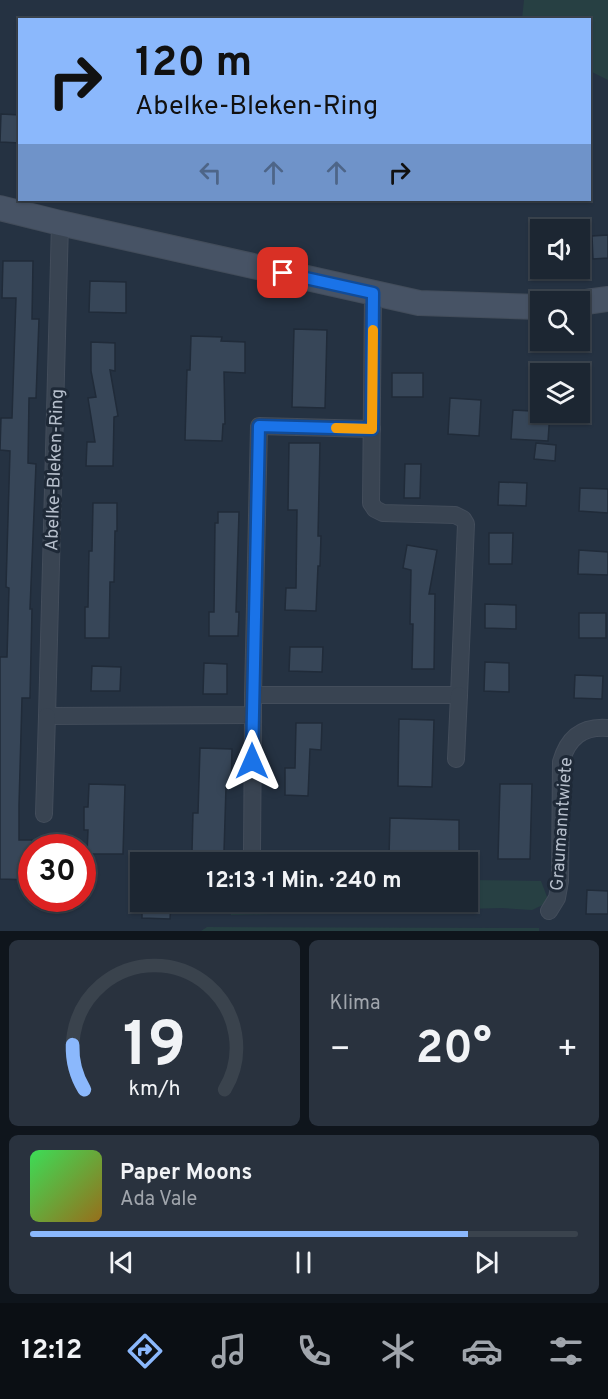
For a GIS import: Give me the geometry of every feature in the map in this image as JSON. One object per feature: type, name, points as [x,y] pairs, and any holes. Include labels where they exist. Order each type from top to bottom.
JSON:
[{"type":"street","points":[[0,208],[419,303],[530,307]]},
{"type":"street","name":"Abelke-Bleken-Ring","points":[[44,814],[60,223]]},
{"type":"street","points":[[373,293],[371,503],[383,513],[455,515],[463,519],[466,524],[456,759]]},
{"type":"street","points":[[590,301],[608,299]]},
{"type":"street","points":[[252,852],[259,426],[372,429]]},
{"type":"street","points":[[253,695],[459,695]]},
{"type":"street","points":[[47,716],[253,715]]},
{"type":"street","name":"Graumanntwiete","points":[[549,911],[557,898],[560,881],[561,762],[568,745],[583,731],[608,728]]},
{"type":"green space","points":[[524,0],[608,0],[608,80],[591,72],[591,18],[522,18]]},
{"type":"green space","points":[[478,880],[541,881],[549,902],[532,910],[478,909]]},
{"type":"green space","points":[[231,912],[347,912],[231,915]]},
{"type":"green space","points":[[207,927],[539,928],[539,931],[201,931]]},
{"type":"building","points":[[1,114],[18,115],[18,143],[0,142]]},
{"type":"building","points":[[608,235],[608,258],[593,259],[592,236]]},
{"type":"building","points":[[3,261],[33,261],[32,319],[39,319],[36,398],[29,398],[28,463],[36,464],[30,609],[32,609],[30,698],[22,698],[18,880],[0,879],[0,657],[7,657],[9,588],[6,587],[10,451],[0,450],[1,418],[12,418],[16,298],[2,298]]},
{"type":"building","points":[[90,281],[126,282],[126,313],[89,312]]},
{"type":"building","points":[[294,329],[327,330],[325,408],[292,407]]},
{"type":"building","points":[[191,336],[222,337],[221,341],[245,342],[245,373],[224,372],[225,424],[223,424],[222,441],[185,440],[187,370],[190,370]]},
{"type":"building","points":[[91,342],[115,343],[115,371],[110,370],[118,416],[114,417],[113,466],[86,466],[87,442],[95,442],[88,398],[96,397],[91,371]]},
{"type":"building","points":[[392,373],[423,373],[423,397],[392,397]]},
{"type":"building","points":[[450,398],[481,400],[479,436],[448,434]]},
{"type":"building","points":[[513,410],[530,411],[530,423],[549,423],[548,441],[511,439]]},
{"type":"building","points":[[289,443],[320,443],[318,536],[321,536],[316,611],[285,610],[286,588],[296,588],[297,510],[288,510]]},
{"type":"building","points":[[536,443],[556,445],[555,461],[534,459]]},
{"type":"building","points":[[405,464],[421,464],[420,498],[404,498]]},
{"type":"building","points":[[499,482],[527,483],[526,506],[498,505]]},
{"type":"building","points":[[580,488],[608,489],[608,513],[579,511]]},
{"type":"building","points":[[93,503],[117,503],[114,582],[110,582],[109,638],[85,638],[89,551],[92,551]]},
{"type":"building","points":[[218,512],[239,512],[236,612],[239,612],[238,636],[209,636],[209,612],[214,612],[215,523],[218,523]]},
{"type":"building","points":[[489,533],[513,533],[512,564],[489,564]]},
{"type":"building","points":[[407,545],[437,550],[429,594],[435,594],[434,669],[412,669],[411,570],[403,568]]},
{"type":"building","points":[[579,550],[608,552],[608,575],[578,574]]},
{"type":"building","points":[[485,604],[516,605],[516,629],[485,628]]},
{"type":"building","points":[[579,613],[606,613],[606,638],[579,638]]},
{"type":"building","points":[[290,647],[323,647],[322,672],[289,671]]},
{"type":"building","points":[[485,662],[509,663],[509,692],[484,691]]},
{"type":"building","points":[[204,663],[227,664],[227,694],[203,694]]},
{"type":"building","points":[[92,666],[121,667],[120,691],[91,691]]},
{"type":"building","points":[[575,675],[603,676],[602,699],[574,698]]},
{"type":"building","points":[[399,719],[434,720],[432,787],[398,786]]},
{"type":"building","points":[[296,723],[322,723],[321,750],[310,749],[308,796],[285,795],[285,768],[295,768]]},
{"type":"building","points":[[200,748],[232,749],[231,787],[226,787],[224,852],[192,851],[193,813],[198,813]]},
{"type":"building","points":[[89,784],[125,785],[123,854],[96,854],[96,834],[88,834],[88,830],[84,830],[84,807],[88,807]]},
{"type":"building","points":[[500,784],[532,784],[530,859],[498,859]]},
{"type":"building","points":[[390,818],[459,820],[459,852],[389,852]]},
{"type":"building","points":[[587,890],[608,891],[608,914],[586,914]]},
{"type":"building","points":[[142,912],[170,912],[170,919],[142,918]]},
{"type":"slow traffic","points":[[336,428],[372,429],[373,330]]},
{"type":"route","points":[[252,761],[259,426],[372,429],[373,293],[283,273]]}]
